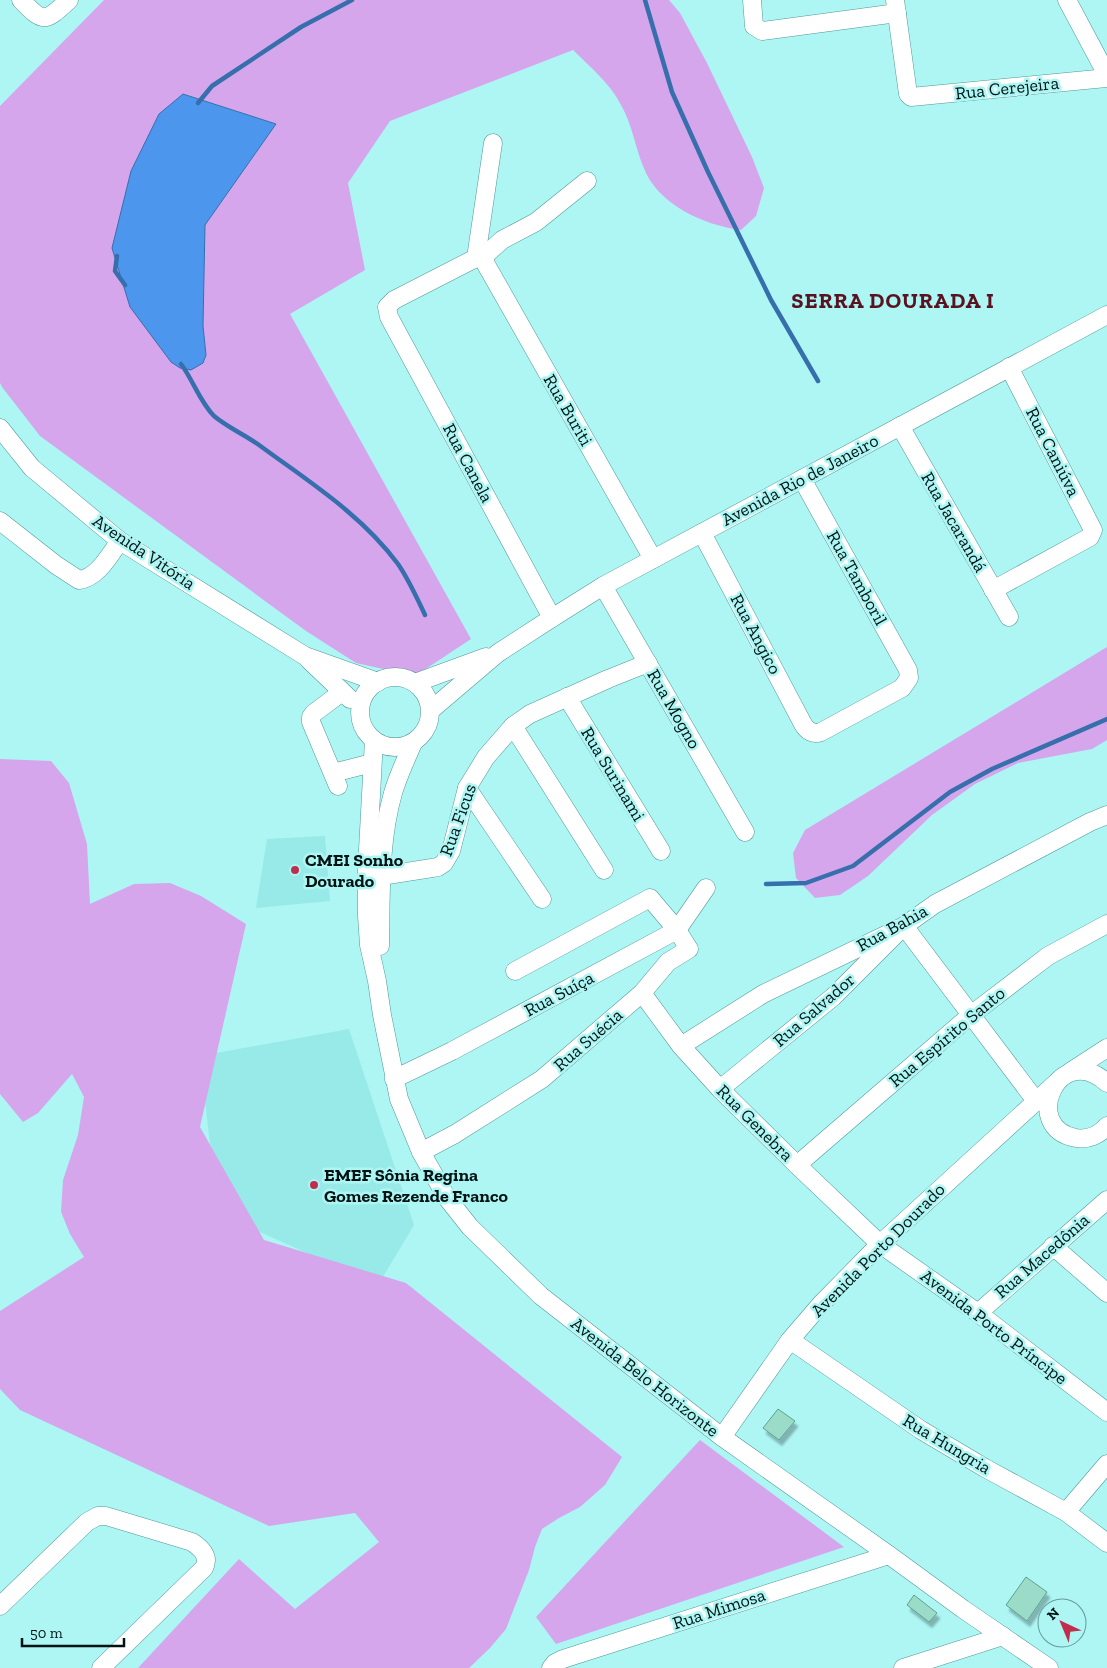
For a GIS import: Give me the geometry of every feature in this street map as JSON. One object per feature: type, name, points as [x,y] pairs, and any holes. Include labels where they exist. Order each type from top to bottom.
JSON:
[{"type":"street","points":[[20,0],[35,15],[44,17],[50,16],[69,0]]},
{"type":"street","points":[[752,0],[754,26],[762,31],[896,7]]},
{"type":"street","points":[[1067,0],[1107,77]]},
{"type":"street","name":"Rua Cerejeira","points":[[896,7],[908,94],[911,97],[1107,77]]},
{"type":"street","points":[[480,260],[494,143]]},
{"type":"street","points":[[480,260],[502,240],[536,222],[586,181]]},
{"type":"street","name":"Rua Canela","points":[[480,260],[394,300],[387,307],[390,316],[552,618]]},
{"type":"street","name":"Rua Buriti","points":[[480,260],[653,559]]},
{"type":"street","name":"Avenida Rio de Janeiro","points":[[431,710],[498,653],[603,586],[1107,314]]},
{"type":"street","name":"Rua Caniúva","points":[[993,590],[1090,537],[1093,530],[1009,367]]},
{"type":"street","name":"Rua Jacarandá","points":[[900,426],[1009,618]]},
{"type":"street","name":"Avenida Vitória","points":[[0,428],[32,468],[120,541],[305,656],[378,682]]},
{"type":"street","name":"Rua Tamboril","points":[[802,479],[905,665],[909,678],[902,688],[821,732],[812,732]]},
{"type":"street","points":[[0,521],[56,566],[79,580],[90,577],[120,541]]},
{"type":"street","name":"Rua Angico","points":[[702,533],[805,728],[812,732]]},
{"type":"street","name":"Rua Mogno","points":[[603,586],[745,832]]},
{"type":"street","name":"Avenida Rio de Janeiro","points":[[415,683],[498,653]]},
{"type":"street","name":"Avenida Vitória","points":[[305,656],[360,709]]},
{"type":"street","name":"Rua Ficus","points":[[381,876],[438,867],[444,863],[451,851],[467,788],[486,757],[513,726],[530,714],[648,663]]},
{"type":"street","points":[[397,677],[415,683],[426,695],[431,710],[430,720],[426,729],[413,743],[403,747],[393,748],[374,740],[367,734],[361,718],[360,709],[366,694],[378,682],[387,678],[397,677]]},
{"type":"street","points":[[342,692],[314,713],[311,717],[311,722],[336,779],[372,762]]},
{"type":"street","name":"Rua Surinami","points":[[567,697],[660,851]]},
{"type":"street","points":[[513,726],[604,870]]},
{"type":"street","name":"Avenida Belo Horizonte","points":[[374,740],[367,916],[369,945],[399,1099],[421,1152],[447,1198],[470,1227],[541,1296],[722,1437],[1049,1668]]},
{"type":"street","name":"Avenida Belo Horizonte","points":[[377,981],[381,876],[386,830],[393,794],[413,743]]},
{"type":"street","points":[[467,788],[542,899]]},
{"type":"street","name":"Rua Bahia","points":[[681,1046],[763,994],[904,926],[935,904],[980,879],[1107,815]]},
{"type":"street","name":"Rua Suíça","points":[[394,1079],[452,1051],[677,930],[706,888]]},
{"type":"street","name":"Rua Suécia","points":[[421,1152],[455,1134],[542,1079],[642,993],[668,962],[689,948],[677,930],[650,898],[515,971]]},
{"type":"street","name":"Rua Espírito Santo","points":[[797,1165],[971,1015],[1048,956],[1107,924]]},
{"type":"street","points":[[904,926],[1036,1101]]},
{"type":"street","name":"Rua Salvador","points":[[720,1088],[833,997],[904,926]]},
{"type":"street","name":"Rua Genebra","points":[[642,993],[681,1046],[720,1088],[880,1244]]},
{"type":"street","name":"Avenida Porto Dourado","points":[[722,1437],[790,1340],[821,1304],[880,1244],[1036,1101],[1062,1079],[1107,1048]]},
{"type":"street","points":[[1107,1083],[1093,1073],[1076,1072],[1062,1079],[1050,1093],[1048,1111],[1051,1119],[1062,1132],[1070,1136],[1087,1138],[1096,1135],[1107,1126]]},
{"type":"street","name":"Rua Macedônia","points":[[978,1313],[1107,1200]]},
{"type":"street","name":"Avenida Porto Príncipe","points":[[880,1244],[978,1313],[1107,1412]]},
{"type":"street","points":[[1053,1246],[1107,1293]]},
{"type":"street","name":"Rua Hungria","points":[[790,1340],[922,1430],[985,1468],[1066,1512],[1107,1542]]},
{"type":"street","points":[[1066,1512],[1107,1464]]},
{"type":"street","points":[[0,1606],[87,1522],[98,1516],[106,1516],[192,1542],[200,1547],[205,1554],[206,1564],[101,1668]]},
{"type":"street","name":"Rua Mimosa","points":[[551,1668],[555,1663],[563,1659],[889,1554]]},
{"type":"street","points":[[903,1668],[1003,1636]]},
{"type":"shaded area","points":[[104,0],[669,0],[680,13],[707,63],[752,157],[764,188],[756,216],[741,230],[697,218],[670,202],[650,180],[640,158],[625,112],[616,97],[599,76],[573,50],[390,121],[348,183],[365,270],[290,314],[471,639],[415,676],[356,663],[306,631],[40,436],[2,387],[0,383],[0,106]],"holes":[[[184,94],[276,124],[205,225],[203,326],[206,355],[191,370]]]},
{"type":"shaded area","points":[[1107,647],[1107,740],[1092,749],[1018,763],[975,784],[932,815],[868,876],[840,895],[815,898],[796,878],[793,853],[805,830]]},
{"type":"shaded area","points":[[0,759],[51,761],[69,783],[87,844],[90,904],[134,884],[170,883],[201,896],[246,924],[200,1127],[264,1240],[406,1283],[622,1457],[605,1485],[580,1507],[542,1529],[529,1570],[506,1629],[469,1668],[138,1668],[239,1559],[295,1609],[379,1542],[355,1513],[269,1526],[20,1410],[0,1389],[0,1311],[84,1257],[70,1234],[61,1212],[63,1180],[78,1135],[84,1097],[72,1074],[38,1113],[23,1122],[0,1094]]},
{"type":"shaded area","name":"CMEI Sonho Dourado","points":[[325,836],[330,901],[256,908],[267,839]]},
{"type":"shaded area","name":"EMEF Sônia Regina Gomes Rezende Franco","points":[[349,1029],[414,1225],[378,1285],[247,1226],[210,1144],[200,1056]]},
{"type":"shaded area","points":[[700,1440],[844,1547],[556,1644],[536,1617]]},
{"type":"water","points":[[183,94],[276,124],[205,225],[203,326],[206,355],[203,363],[191,370],[180,368],[171,362],[130,307],[112,248],[131,171],[159,114]]},
{"type":"building","points":[[778,1409],[795,1421],[779,1440],[763,1428]]},
{"type":"building","points":[[1026,1577],[1047,1592],[1043,1598],[1037,1598],[1037,1606],[1027,1621],[1006,1605]]},
{"type":"building","points":[[914,1595],[937,1613],[929,1622],[907,1605]]},
{"type":"waterway","points":[[198,103],[212,86],[301,27],[352,0]]},
{"type":"waterway","points":[[645,0],[672,92],[708,172],[771,300],[818,381]]},
{"type":"waterway","points":[[117,256],[115,271],[125,285]]},
{"type":"waterway","points":[[181,364],[214,416],[315,485],[368,529],[398,564],[425,615]]},
{"type":"waterway","points":[[766,884],[806,883],[853,866],[950,792],[992,769],[1107,719]]},
{"type":"place","name":"CMEI Sonho Dourado","points":[[295,870]]},
{"type":"place","name":"EMEF Sônia Regina Gomes Rezende Franco","points":[[314,1185]]},
{"type":"district","name":"SERRA DOURADA I","points":[[893,300]]}]
